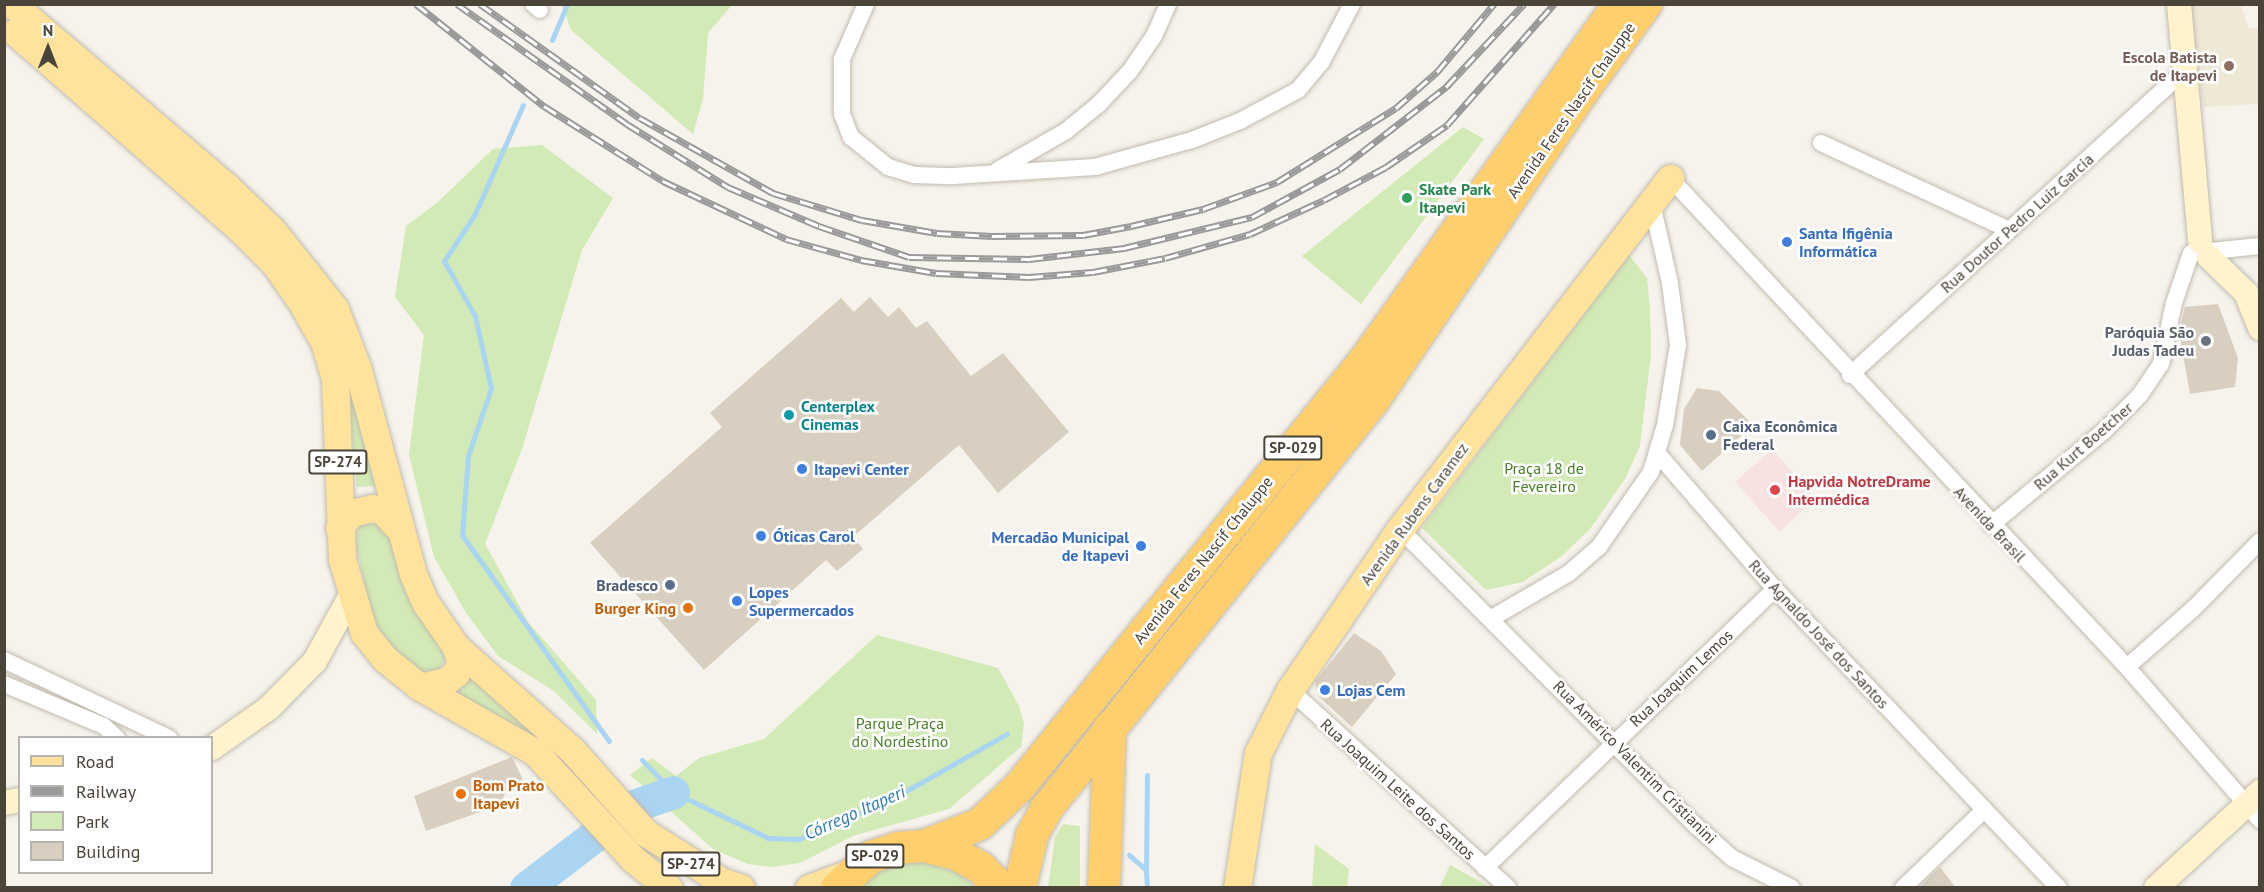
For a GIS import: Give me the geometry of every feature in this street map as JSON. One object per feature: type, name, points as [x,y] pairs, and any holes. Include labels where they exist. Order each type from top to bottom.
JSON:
[{"type":"highway","name":"Avenida Feres Nascif Chaluppe","points":[[924,846],[980,824],[1020,786],[1378,344],[1483,189],[1619,4]]},
{"type":"highway","name":"Avenida Feres Nascif Chaluppe","points":[[1020,888],[1032,835],[1047,808],[1373,401],[1576,101],[1646,4]]},
{"type":"highway","points":[[1104,888],[1110,727]]},
{"type":"highway","name":"SP-029","points":[[842,881],[871,858],[899,848],[924,846],[956,854],[981,868],[1000,888]]},
{"type":"main road","name":"SP-274","points":[[12,4],[226,186],[272,230],[335,309],[358,370],[412,574],[425,602],[456,647],[572,750],[646,833],[721,881],[741,888]]},
{"type":"main road","name":"SP-274","points":[[4,23],[161,156],[242,231],[274,264],[302,303],[324,342],[335,378],[339,528],[350,597],[364,633],[385,660],[420,687],[535,752],[633,859],[669,888]]},
{"type":"main road","name":"Avenida Rubens Caramez","points":[[1237,888],[1258,753],[1290,690],[1400,529],[1670,178]]},
{"type":"main road","points":[[339,528],[351,513],[372,508],[382,510],[402,532]]},
{"type":"main road","points":[[420,687],[446,681],[456,673],[460,661],[456,647]]},
{"type":"main road","points":[[809,888],[842,881]]},
{"type":"street","points":[[866,4],[842,59],[842,114],[851,137],[888,167],[915,175],[1059,172],[1095,166],[1192,140],[1273,105],[1298,90],[1321,63],[1352,4]]},
{"type":"street","points":[[995,172],[1032,154],[1099,104],[1154,36],[1168,4]]},
{"type":"street","points":[[2179,4],[2203,251],[2246,293],[2259,328]]},
{"type":"street","name":"Rua Doutor Pedro Luiz Garcia","points":[[1851,375],[2184,71]]},
{"type":"street","points":[[1821,143],[2009,230]]},
{"type":"street","name":"Avenida Brasil","points":[[1670,178],[1990,525],[2127,667],[2255,806]]},
{"type":"street","points":[[1400,529],[1492,618],[1561,579],[1599,547],[1633,501],[1658,454],[1676,373],[1678,345],[1670,283],[1652,204]]},
{"type":"street","points":[[2203,251],[2259,246]]},
{"type":"street","name":"Rua Kurt Boetcher","points":[[1990,525],[2105,430],[2140,395],[2161,364],[2174,303],[2203,251]]},
{"type":"street","name":"Rua Agnaldo José dos Santos","points":[[1658,454],[1775,589],[2059,888]]},
{"type":"street","points":[[2127,667],[2194,608],[2259,541]]},
{"type":"street","name":"Rua Joaquim Lemos","points":[[1485,868],[1614,740],[1775,589]]},
{"type":"street","points":[[213,747],[269,708],[315,661],[350,597]]},
{"type":"street","name":"Rua Américo Valentim Cristianini","points":[[1492,618],[1732,858],[1792,888]]},
{"type":"street","points":[[4,660],[165,736]]},
{"type":"street","points":[[4,684],[104,726],[115,736]]},
{"type":"street","name":"Rua Joaquim Leite dos Santos","points":[[1290,690],[1508,888]]},
{"type":"street","points":[[2156,888],[2255,806]]},
{"type":"street","points":[[1903,888],[1984,810]]},
{"type":"shaded area","name":"Escola Batista de Itapevi","points":[[2190,5],[2241,5],[2248,27],[2259,29],[2259,104],[2203,107]]},
{"type":"shaded area","name":"Hapvida NotreDrame Intermédica","points":[[1772,449],[1815,498],[1780,532],[1735,482]]},
{"type":"green space","points":[[562,5],[732,5],[708,33],[703,99],[693,134],[571,30]]},
{"type":"green space","name":"Skate Park Itapevi","points":[[1463,127],[1484,139],[1361,304],[1302,256]]},
{"type":"green space","points":[[542,145],[613,198],[582,250],[522,449],[485,544],[529,623],[596,700],[597,734],[554,691],[498,656],[466,613],[434,557],[409,455],[424,335],[395,297],[406,226],[438,202],[493,149]]},
{"type":"green space","name":"Praça 18 de Fevereiro","points":[[1629,255],[1647,278],[1650,307],[1651,354],[1640,446],[1625,479],[1590,529],[1562,556],[1523,582],[1486,590],[1422,528]]},
{"type":"green space","points":[[347,374],[377,486],[357,487]]},
{"type":"green space","points":[[385,519],[447,656],[434,676],[420,677],[388,646],[371,614],[355,541],[360,521]]},
{"type":"green space","name":"Parque Praça do Nordestino","points":[[877,635],[998,668],[1019,706],[1024,724],[1021,747],[949,809],[853,836],[800,863],[772,867],[748,864],[713,849],[630,775],[652,758],[676,776],[699,758],[764,739]]},
{"type":"green space","points":[[474,672],[558,750],[452,696]]},
{"type":"green space","points":[[1063,824],[1080,826],[1080,887],[1048,887],[1055,837]]},
{"type":"green space","points":[[1315,844],[1349,869],[1347,887],[1312,887]]},
{"type":"green space","points":[[901,862],[928,862],[955,871],[976,887],[857,888],[875,872]]},
{"type":"green space","points":[[1450,865],[1490,887],[1440,887]]},
{"type":"building","name":"Itapevi Center","points":[[870,297],[888,317],[899,307],[916,328],[927,321],[971,376],[1003,353],[1069,432],[998,493],[959,445],[853,537],[863,549],[837,571],[826,560],[704,670],[590,543],[722,427],[710,413],[841,298],[854,312]]},
{"type":"building","name":"Paróquia São Judas Tadeu","points":[[2218,304],[2238,358],[2235,387],[2190,394],[2179,332],[2185,307]]},
{"type":"building","name":"Caixa Econômica Federal","points":[[1697,388],[1719,391],[1753,425],[1702,471],[1680,445],[1684,409]]},
{"type":"building","points":[[1354,633],[1381,651],[1396,674],[1352,727],[1318,696],[1315,682]]},
{"type":"building","name":"Bom Prato Itapevi","points":[[512,757],[526,786],[506,793],[497,806],[426,831],[414,796]]},
{"type":"building","points":[[1940,867],[1956,888],[1920,888],[1924,882]]},
{"type":"waterway","points":[[552,40],[567,4]]},
{"type":"waterway","points":[[523,105],[475,214],[444,261],[475,316],[491,388],[468,456],[462,535],[609,741]]},
{"type":"waterway","name":"Córrego Itaperi","points":[[642,760],[673,792],[768,838],[799,839],[899,795],[1007,734]]},
{"type":"waterway","points":[[1146,870],[1147,775]]},
{"type":"waterway","points":[[636,805],[673,792]]},
{"type":"waterway","points":[[526,888],[595,835]]},
{"type":"waterway","name":"Córrego Itaperi","points":[[1129,855],[1146,870],[1147,888]]},
{"type":"railway","points":[[416,4],[544,106],[663,181],[786,239],[861,260],[936,273],[1029,277],[1093,272],[1165,258],[1250,234],[1324,200],[1386,167],[1447,125],[1554,4]]},
{"type":"railway","points":[[457,4],[627,124],[728,187],[819,226],[909,257],[1029,259],[1124,248],[1252,217],[1340,169],[1446,87],[1524,4]]},
{"type":"railway","points":[[480,4],[640,118],[773,193],[862,220],[937,233],[992,236],[1083,235],[1131,226],[1203,209],[1277,182],[1396,108],[1437,72],[1494,4]]},
{"type":"place","name":"Escola Batista de Itapevi","points":[[2229,66]]},
{"type":"place","name":"Skate Park Itapevi","points":[[1407,198]]},
{"type":"place","name":"Santa Ifigênia Informática","points":[[1787,242]]},
{"type":"place","name":"Paróquia São Judas Tadeu","points":[[2206,341]]},
{"type":"place","name":"Centerplex Cinemas","points":[[789,415]]},
{"type":"place","name":"Caixa Econômica Federal","points":[[1711,435]]},
{"type":"place","name":"Itapevi Center","points":[[802,469]]},
{"type":"place","name":"Hapvida NotreDrame Intermédica","points":[[1775,490]]},
{"type":"place","name":"Óticas Carol","points":[[761,536]]},
{"type":"place","name":"Mercadão Municipal de Itapevi","points":[[1141,546]]},
{"type":"place","name":"Bradesco","points":[[670,585]]},
{"type":"place","name":"Lopes Supermercados","points":[[737,601]]},
{"type":"place","name":"Burger King","points":[[688,608]]},
{"type":"place","name":"Lojas Cem","points":[[1325,690]]},
{"type":"place","name":"Bom Prato Itapevi","points":[[461,794]]}]
